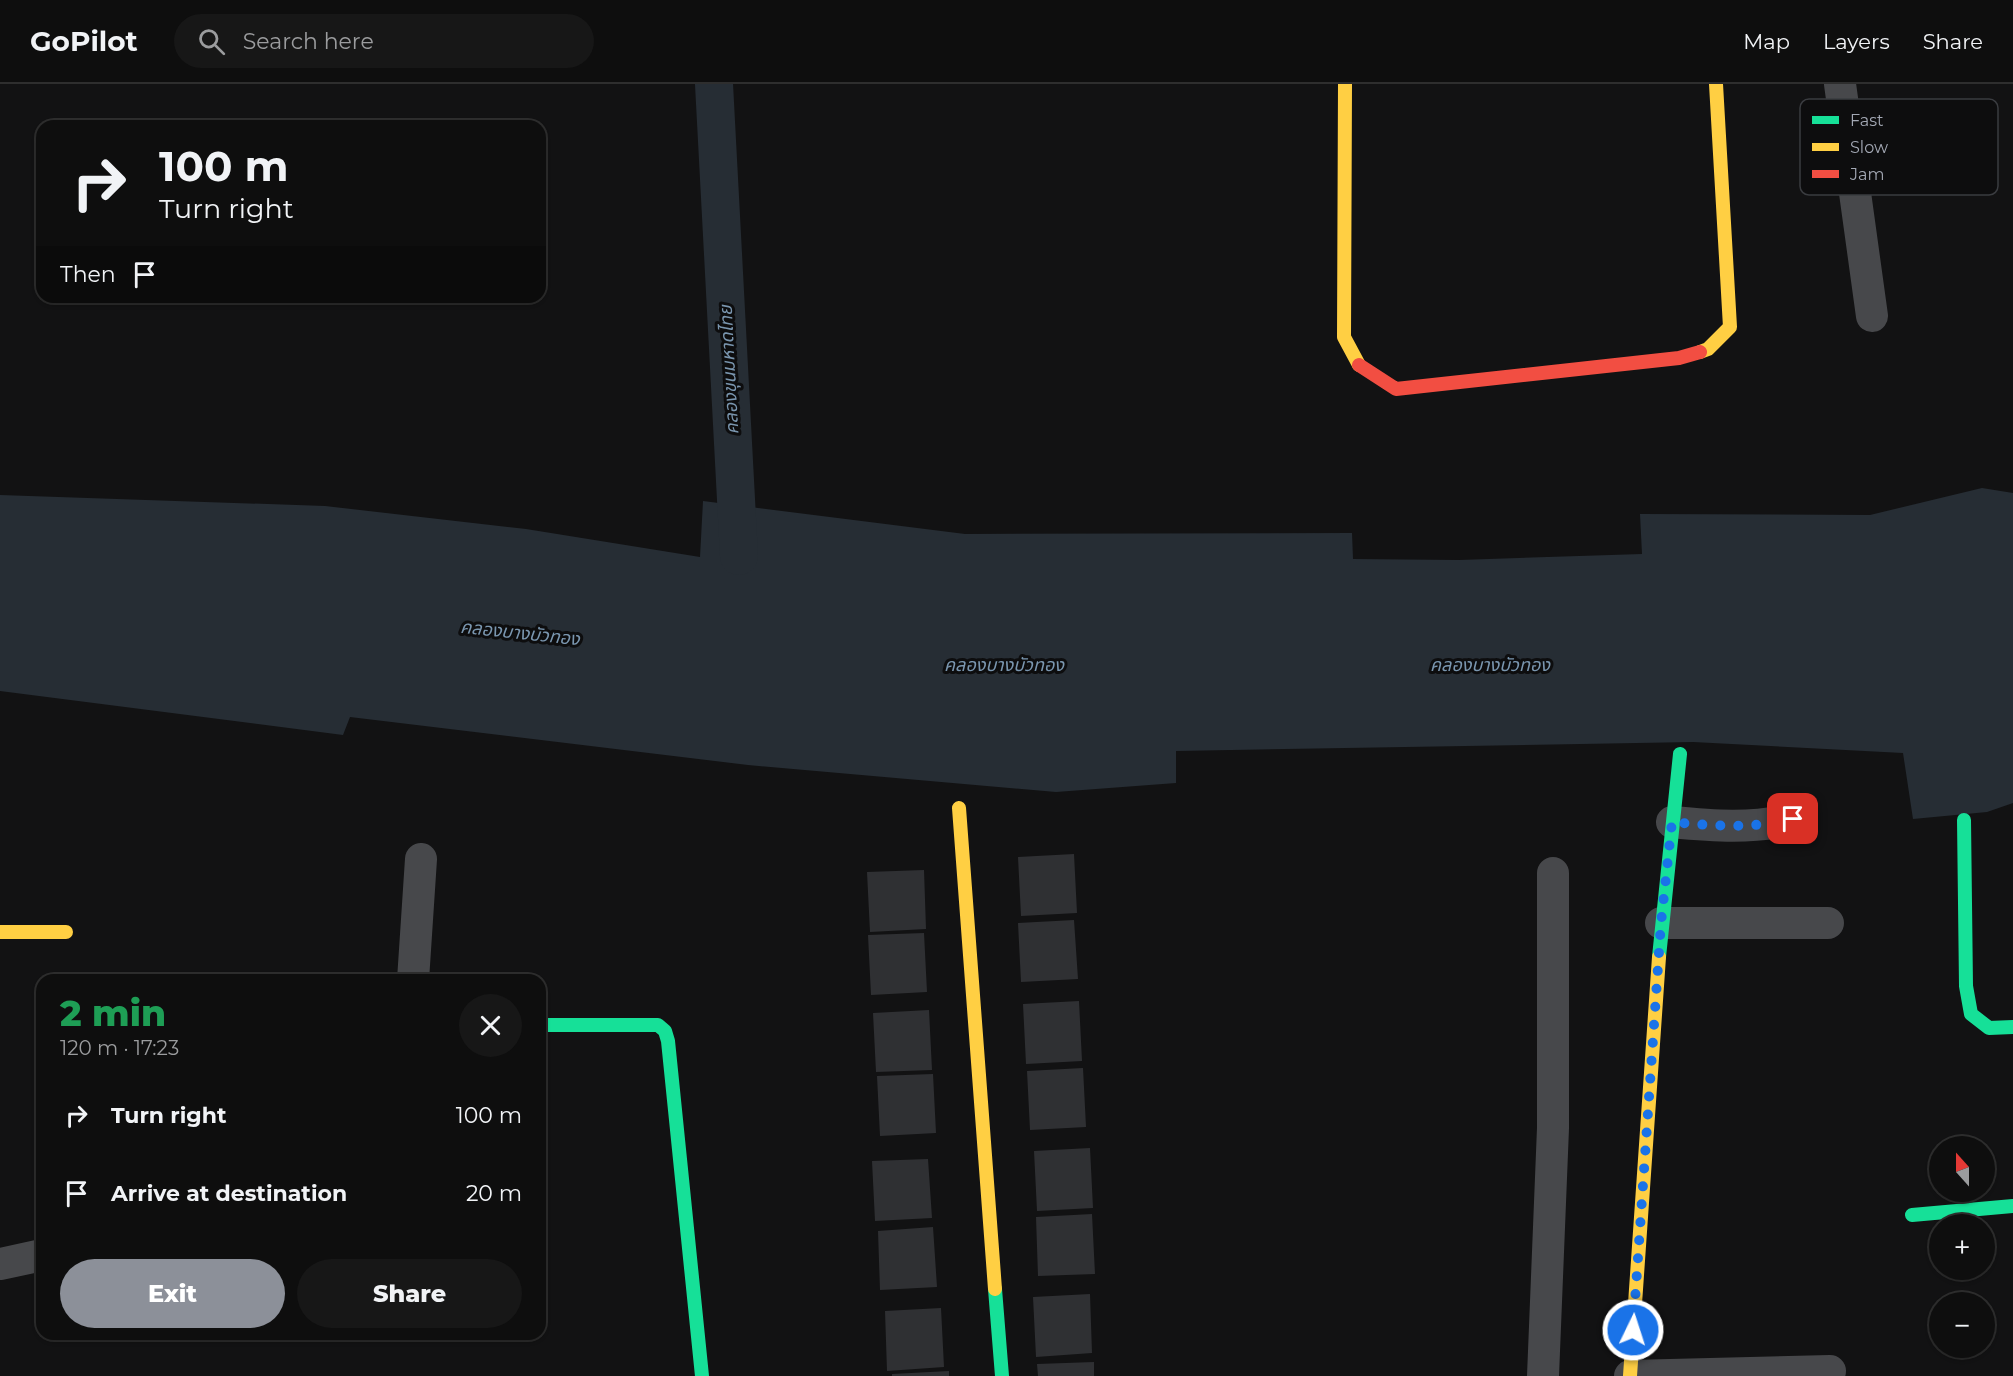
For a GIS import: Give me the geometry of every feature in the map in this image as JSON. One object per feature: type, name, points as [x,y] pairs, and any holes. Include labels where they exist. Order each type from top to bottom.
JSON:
[{"type":"street","points":[[1345,84],[1344,337],[1360,366],[1396,389],[1679,358],[1708,349],[1730,327],[1716,84]]},
{"type":"street","points":[[1840,84],[1842,99]]},
{"type":"street","points":[[1855,195],[1872,316]]},
{"type":"street","points":[[1680,754],[1661,923],[1630,1376],[1830,1371]]},
{"type":"street","points":[[959,808],[1002,1376]]},
{"type":"street","points":[[1672,822],[1728,827],[1773,824],[1793,819]]},
{"type":"street","points":[[1964,820],[1966,986],[1971,1014],[1989,1028],[2013,1027]]},
{"type":"street","points":[[413,974],[421,859]]},
{"type":"street","points":[[1543,1376],[1553,1128],[1553,873]]},
{"type":"street","points":[[1661,923],[1828,923]]},
{"type":"street","points":[[0,932],[66,932]]},
{"type":"street","points":[[546,1025],[658,1025],[665,1031],[668,1041],[702,1376]]},
{"type":"street","points":[[1912,1215],[2013,1206]]},
{"type":"street","points":[[0,1264],[36,1256]]},
{"type":"water","name":"คลองบางบัวทอง","points":[[1982,488],[2013,493],[2013,803],[1987,812],[1913,819],[1903,753],[1693,742],[1176,751],[1176,783],[1056,792],[748,765],[350,717],[343,735],[0,691],[0,495],[325,506],[526,529],[700,557],[703,501],[965,534],[1352,533],[1353,559],[1459,560],[1642,554],[1640,514],[1870,515]]},
{"type":"building","points":[[1074,854],[1077,913],[1021,916],[1018,857]]},
{"type":"building","points":[[924,870],[926,929],[870,932],[867,872]]},
{"type":"building","points":[[1074,920],[1078,979],[1021,982],[1018,923]]},
{"type":"building","points":[[924,933],[927,992],[871,995],[868,935]]},
{"type":"building","points":[[1079,1001],[1082,1061],[1026,1064],[1023,1004]]},
{"type":"building","points":[[929,1010],[932,1070],[876,1072],[873,1013]]},
{"type":"building","points":[[1083,1068],[1086,1127],[1030,1130],[1027,1071]]},
{"type":"building","points":[[933,1074],[936,1133],[880,1136],[877,1076]]},
{"type":"building","points":[[1090,1148],[1093,1208],[1037,1211],[1034,1151]]},
{"type":"building","points":[[928,1159],[932,1218],[875,1221],[872,1161]]},
{"type":"building","points":[[1092,1214],[1095,1274],[1038,1276],[1036,1217]]},
{"type":"building","points":[[933,1227],[937,1287],[880,1290],[878,1231]]},
{"type":"building","points":[[1090,1294],[1092,1353],[1036,1357],[1033,1297]]},
{"type":"building","points":[[941,1308],[944,1367],[887,1371],[885,1311]]},
{"type":"building","points":[[1094,1362],[1094,1376],[1038,1376],[1037,1364]]},
{"type":"building","points":[[949,1371],[949,1376],[892,1376],[892,1374]]},
{"type":"waterway","name":"คลองขุนมหาดไทย","points":[[714,84],[739,556]]},
{"type":"traffic: fast","points":[[1659,957],[1680,754]]},
{"type":"traffic: fast","points":[[1964,820],[1966,986],[1971,1014],[1989,1028],[2013,1027]]},
{"type":"traffic: fast","points":[[546,1025],[658,1025],[665,1031],[668,1041],[702,1376]]},
{"type":"traffic: fast","points":[[1912,1215],[2013,1206]]},
{"type":"traffic: fast","points":[[995,1289],[1002,1376]]},
{"type":"traffic: slow","points":[[1345,84],[1344,337],[1359,365]]},
{"type":"traffic: slow","points":[[1700,352],[1708,349],[1730,327],[1716,84]]},
{"type":"traffic: slow","points":[[959,808],[995,1289]]},
{"type":"traffic: slow","points":[[0,932],[66,932]]},
{"type":"traffic: slow","points":[[1630,1376],[1659,957]]},
{"type":"traffic: jam","points":[[1359,365],[1396,389],[1679,358],[1700,352]]},
{"type":"route","points":[[1633,1330],[1661,923],[1672,822],[1728,827],[1773,824],[1793,819]]}]
